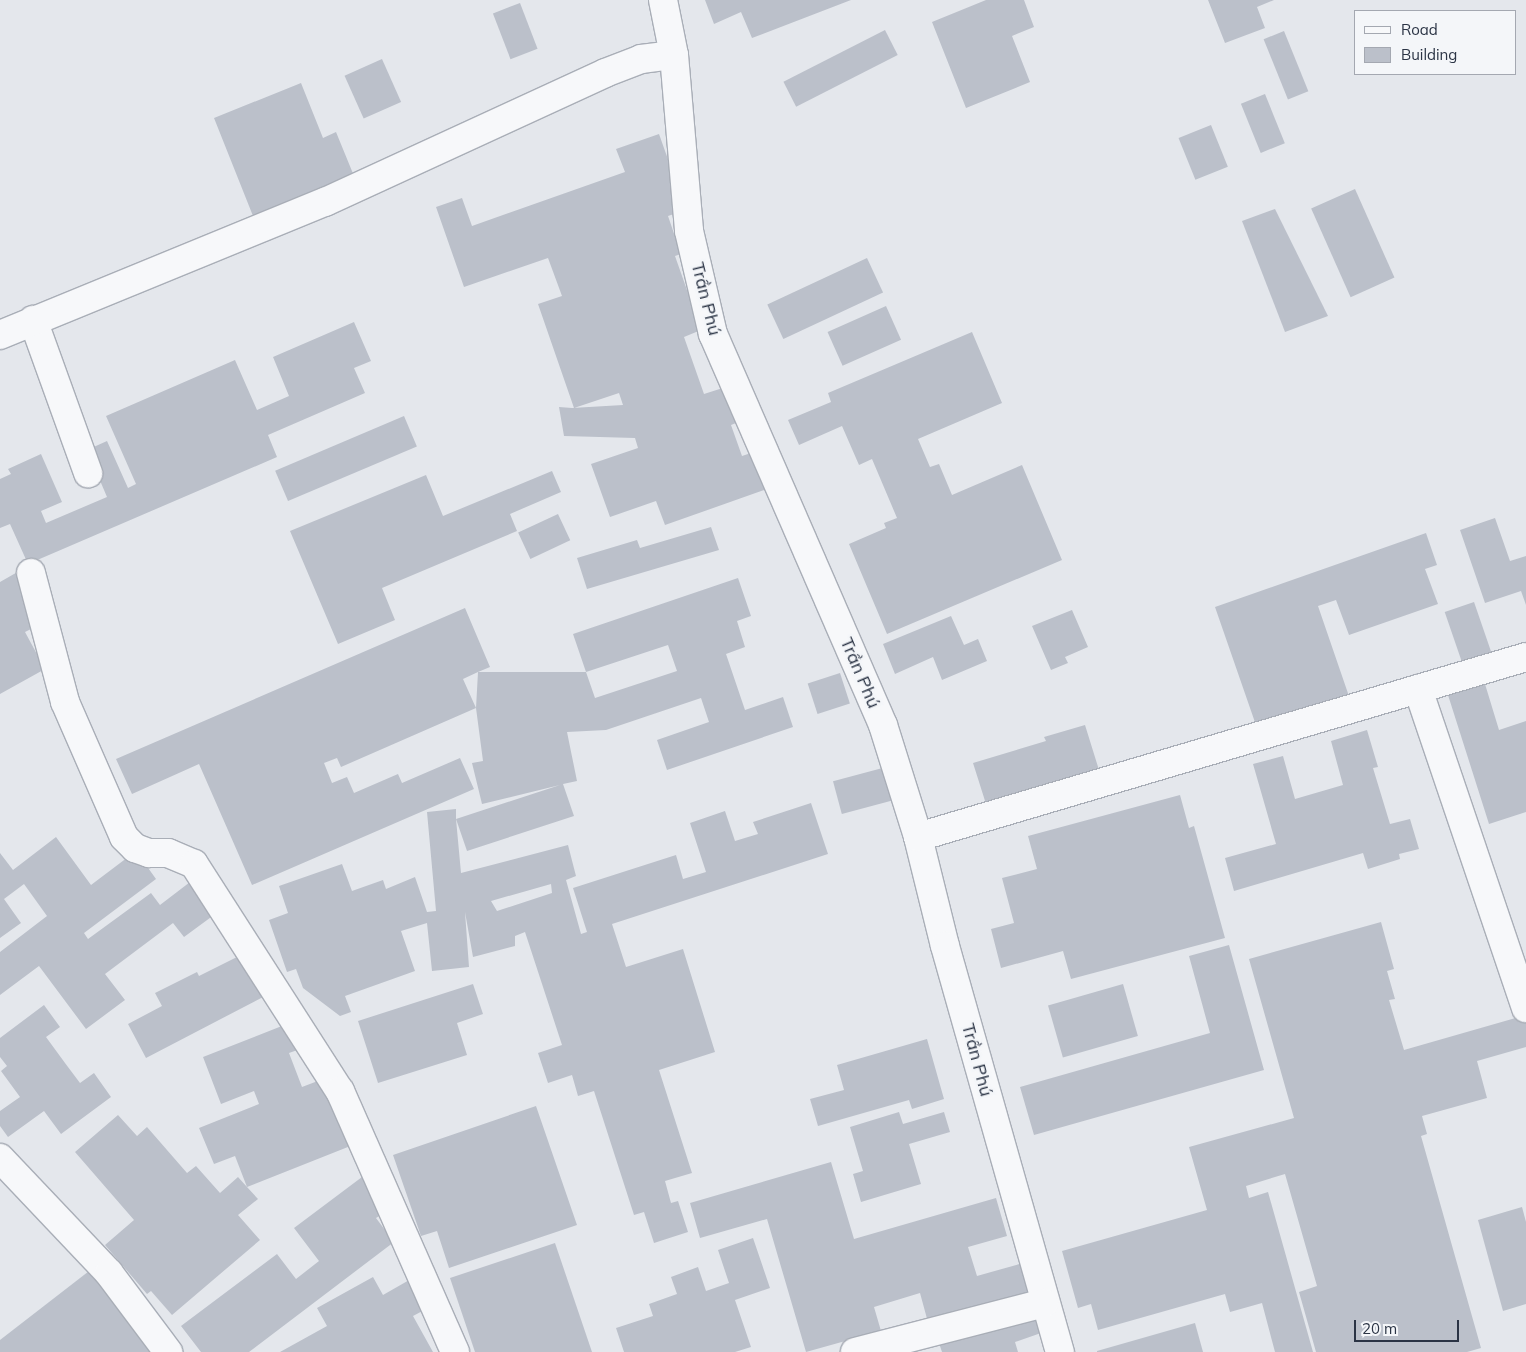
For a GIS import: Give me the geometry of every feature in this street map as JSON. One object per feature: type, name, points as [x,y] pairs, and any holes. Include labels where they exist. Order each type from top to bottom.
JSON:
[{"type":"street","name":"Trần Phú","points":[[663,0],[674,56],[689,231],[713,334],[883,726],[918,837],[1044,1303],[1060,1352]]},
{"type":"street","points":[[0,334],[325,202],[605,73],[641,59],[674,56]]},
{"type":"street","points":[[32,320],[88,473]]},
{"type":"street","points":[[31,573],[65,702],[124,837],[135,848],[149,853],[168,853],[194,864],[340,1091],[455,1352]]},
{"type":"street","points":[[918,837],[1526,657]]},
{"type":"street","points":[[1418,689],[1526,1008]]},
{"type":"street","points":[[0,1158],[109,1273],[168,1352]]},
{"type":"street","points":[[855,1352],[1044,1303]]},
{"type":"building","points":[[705,0],[851,0],[752,38],[741,12],[714,24]]},
{"type":"building","points":[[986,0],[1024,0],[1034,27],[1012,36],[1030,82],[966,108],[932,22]]},
{"type":"building","points":[[1208,0],[1274,0],[1257,7],[1265,28],[1225,43]]},
{"type":"building","points":[[520,3],[538,49],[510,59],[493,13]]},
{"type":"building","points":[[885,30],[898,55],[796,107],[783,82]]},
{"type":"building","points":[[1284,31],[1308,91],[1288,100],[1264,39]]},
{"type":"building","points":[[382,59],[401,102],[364,119],[345,76]]},
{"type":"building","points":[[301,83],[323,138],[336,132],[354,176],[253,216],[214,118]]},
{"type":"building","points":[[1265,94],[1285,143],[1261,153],[1241,104]]},
{"type":"building","points":[[1211,125],[1228,167],[1195,180],[1179,138]]},
{"type":"building","points":[[659,134],[686,210],[668,216],[681,254],[675,256],[701,330],[684,337],[704,394],[729,386],[741,421],[731,425],[742,456],[757,451],[770,488],[665,525],[656,501],[610,517],[591,464],[638,448],[635,438],[564,436],[559,407],[574,408],[538,304],[562,296],[548,258],[464,287],[436,207],[462,198],[472,226],[625,172],[616,149]],"holes":[[[619,393],[623,405],[574,408]]]},
{"type":"building","points":[[1355,189],[1394,278],[1351,297],[1311,209]]},
{"type":"building","points":[[1275,209],[1328,316],[1285,332],[1242,221]]},
{"type":"building","points":[[867,258],[883,292],[783,339],[767,304]]},
{"type":"building","points":[[886,306],[901,340],[843,366],[828,332]]},
{"type":"building","points":[[354,322],[371,361],[354,368],[365,393],[268,435],[277,457],[28,564],[10,524],[0,528],[0,479],[11,474],[8,469],[41,454],[62,502],[41,511],[46,523],[107,497],[87,450],[107,441],[128,488],[136,484],[106,416],[235,360],[257,410],[289,396],[273,357]]},
{"type":"building","points":[[972,332],[1002,403],[918,439],[930,467],[939,464],[952,495],[1022,465],[1062,560],[887,634],[849,544],[886,528],[884,523],[897,518],[872,459],[859,465],[842,426],[799,445],[788,420],[831,402],[828,393]]},
{"type":"building","points":[[404,416],[417,446],[288,501],[275,471]]},
{"type":"building","points":[[552,471],[561,492],[510,514],[517,531],[382,588],[395,620],[338,644],[290,531],[426,475],[443,516]]},
{"type":"building","points":[[558,514],[570,540],[530,559],[518,533]]},
{"type":"building","points":[[1495,518],[1510,561],[1526,556],[1526,605],[1521,591],[1485,603],[1460,530]]},
{"type":"building","points":[[711,527],[719,550],[587,589],[577,558],[637,540],[640,548]]},
{"type":"building","points":[[1426,533],[1437,565],[1425,569],[1438,604],[1349,635],[1336,600],[1318,606],[1352,705],[1322,716],[1317,704],[1293,712],[1295,719],[1258,731],[1215,607]]},
{"type":"building","points":[[21,570],[37,626],[25,632],[45,669],[0,694],[0,582]]},
{"type":"building","points":[[738,578],[751,616],[737,621],[745,647],[726,654],[745,710],[783,697],[793,727],[667,770],[657,740],[709,722],[701,698],[606,730],[567,732],[577,781],[563,784],[574,816],[467,851],[456,819],[560,785],[482,804],[472,763],[483,761],[476,708],[478,672],[586,672],[573,634]],"holes":[[[668,645],[677,671],[595,698],[586,672]]]},
{"type":"building","points":[[1474,602],[1495,663],[1466,674],[1445,612]]},
{"type":"building","points":[[465,608],[490,667],[463,679],[476,708],[341,767],[337,758],[324,763],[332,783],[347,777],[354,793],[398,774],[402,783],[460,758],[474,789],[252,885],[199,764],[132,794],[116,759]]},
{"type":"building","points":[[1072,610],[1088,647],[1065,657],[1068,663],[1051,670],[1032,626]]},
{"type":"building","points":[[951,616],[964,645],[978,639],[987,661],[942,680],[933,657],[895,674],[883,644]]},
{"type":"building","points":[[840,673],[850,703],[818,714],[808,684]]},
{"type":"building","points":[[1485,684],[1499,730],[1526,721],[1526,812],[1489,824],[1448,695]]},
{"type":"building","points":[[1085,725],[1099,770],[986,804],[973,763],[1046,741],[1044,737]]},
{"type":"building","points":[[1367,730],[1378,767],[1373,768],[1390,824],[1410,819],[1419,849],[1399,854],[1400,859],[1368,869],[1363,853],[1234,891],[1225,858],[1276,844],[1253,764],[1283,756],[1295,799],[1343,785],[1331,741]]},
{"type":"building","points":[[890,766],[899,799],[842,814],[833,781]]},
{"type":"building","points":[[1180,795],[1189,828],[1194,826],[1225,938],[1071,979],[1063,951],[1001,968],[991,929],[1014,923],[1002,878],[1037,869],[1028,836]]},
{"type":"building","points":[[811,803],[828,854],[612,924],[626,967],[683,949],[715,1052],[659,1070],[692,1173],[665,1181],[671,1203],[678,1201],[688,1232],[654,1243],[644,1212],[634,1215],[594,1091],[578,1096],[572,1075],[548,1083],[538,1053],[562,1045],[525,932],[515,936],[515,946],[473,957],[465,912],[469,967],[432,971],[427,923],[401,931],[415,971],[345,996],[351,1012],[340,1016],[303,988],[296,969],[287,972],[269,920],[288,913],[279,886],[342,864],[352,891],[383,880],[386,889],[415,877],[427,912],[436,911],[427,812],[456,809],[461,873],[568,845],[576,876],[566,880],[581,934],[587,932],[573,888],[676,855],[683,879],[706,872],[690,823],[725,811],[735,841],[758,834],[753,822]],"holes":[[[551,884],[552,893],[497,911],[491,901]]]},
{"type":"building","points":[[56,837],[91,885],[136,851],[156,879],[84,933],[88,939],[151,893],[160,905],[194,879],[218,912],[184,937],[173,923],[105,974],[125,1000],[86,1029],[39,966],[0,995],[0,952],[47,916],[24,884],[4,899],[21,923],[0,938],[0,853],[13,870]]},
{"type":"building","points":[[1381,922],[1394,969],[1387,971],[1395,999],[1389,1000],[1404,1050],[1526,1015],[1526,1047],[1477,1061],[1487,1098],[1422,1116],[1427,1134],[1421,1136],[1481,1348],[1467,1352],[1316,1352],[1299,1292],[1317,1286],[1285,1174],[1246,1186],[1249,1198],[1268,1192],[1313,1352],[1275,1352],[1262,1303],[1230,1312],[1225,1294],[1098,1330],[1091,1304],[1078,1308],[1062,1251],[1207,1210],[1189,1147],[1294,1118],[1249,959]]},
{"type":"building","points":[[1229,945],[1264,1070],[1034,1135],[1020,1087],[1210,1033],[1189,956]]},
{"type":"building","points":[[243,954],[265,996],[146,1058],[128,1024],[162,1006],[155,993],[197,972],[199,976]]},
{"type":"building","points":[[473,984],[483,1014],[457,1023],[467,1055],[378,1083],[358,1021]]},
{"type":"building","points":[[1123,984],[1138,1036],[1063,1057],[1048,1005]]},
{"type":"building","points":[[44,1005],[60,1027],[46,1037],[80,1083],[94,1073],[111,1097],[61,1134],[44,1111],[8,1137],[0,1126],[0,1111],[20,1097],[1,1071],[7,1066],[0,1057],[0,1038]]},
{"type":"building","points":[[292,1022],[303,1048],[289,1053],[302,1087],[323,1079],[358,1143],[247,1187],[235,1156],[214,1164],[199,1128],[259,1104],[254,1091],[221,1104],[203,1057]]},
{"type":"building","points":[[927,1039],[944,1099],[912,1109],[909,1100],[818,1126],[810,1099],[844,1090],[837,1065]]},
{"type":"building","points":[[536,1106],[577,1225],[449,1268],[437,1231],[421,1236],[393,1155]]},
{"type":"building","points":[[899,1112],[903,1124],[944,1112],[950,1132],[909,1144],[921,1184],[861,1202],[853,1174],[863,1171],[850,1127]]},
{"type":"building","points":[[118,1115],[137,1136],[147,1127],[187,1173],[196,1166],[220,1193],[238,1177],[258,1199],[238,1215],[260,1240],[172,1315],[151,1291],[147,1294],[105,1245],[134,1220],[75,1152]]},
{"type":"building","points":[[831,1162],[854,1239],[996,1198],[1007,1236],[968,1247],[977,1276],[1023,1263],[1032,1295],[929,1326],[920,1293],[874,1307],[881,1331],[806,1352],[767,1219],[700,1238],[690,1203]]},
{"type":"building","points":[[362,1177],[387,1211],[376,1218],[394,1242],[249,1352],[201,1352],[181,1326],[277,1254],[296,1279],[319,1261],[294,1228]]},
{"type":"building","points":[[1522,1207],[1526,1222],[1526,1304],[1503,1311],[1478,1220]]},
{"type":"building","points":[[753,1238],[770,1288],[735,1300],[751,1347],[735,1352],[624,1352],[616,1328],[653,1316],[649,1304],[677,1294],[671,1277],[698,1267],[706,1291],[729,1283],[718,1250]]},
{"type":"building","points":[[555,1243],[592,1352],[475,1352],[450,1278]]},
{"type":"building","points":[[93,1268],[155,1347],[149,1352],[0,1352],[0,1340]]},
{"type":"building","points":[[373,1277],[383,1295],[411,1279],[428,1308],[413,1316],[433,1352],[280,1352],[327,1326],[317,1308]]},
{"type":"building","points":[[1034,1310],[1041,1333],[1015,1342],[1018,1352],[942,1352],[939,1343]]},
{"type":"building","points":[[1195,1323],[1203,1352],[1097,1352],[1097,1351]]}]
